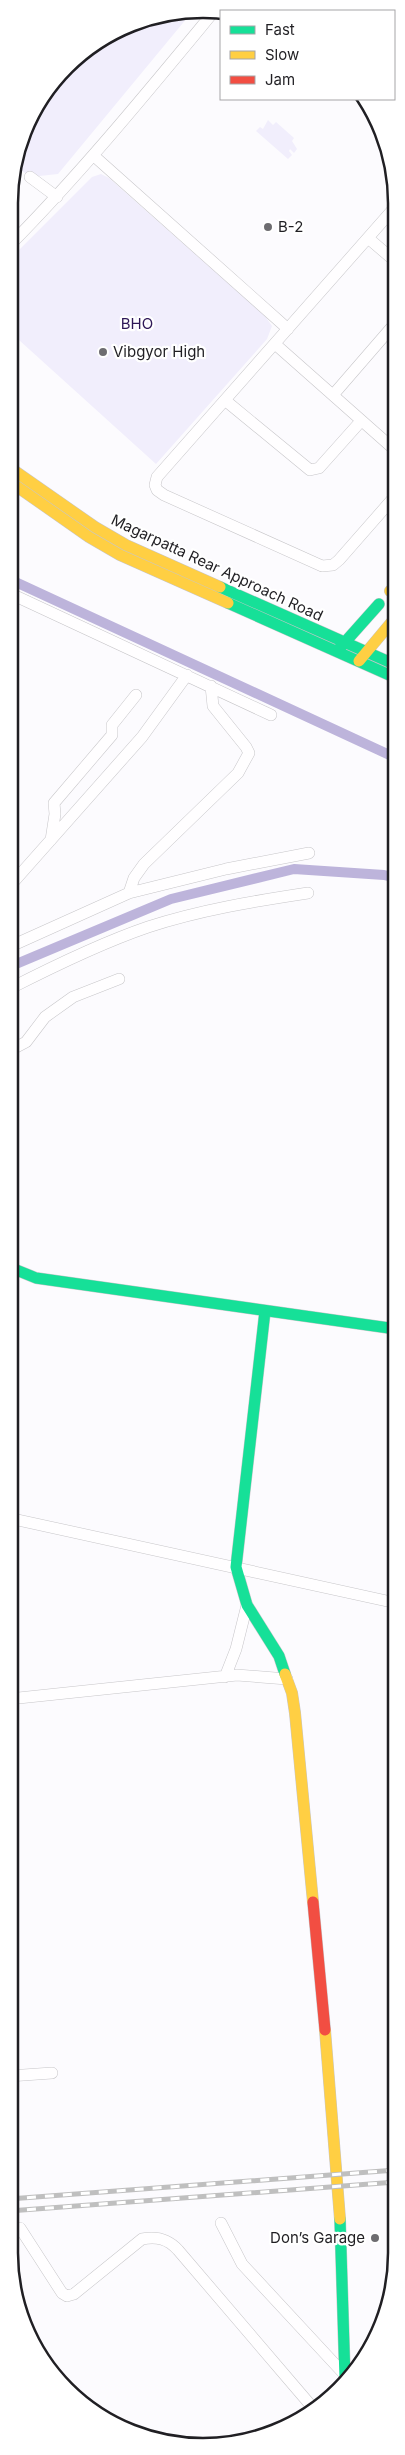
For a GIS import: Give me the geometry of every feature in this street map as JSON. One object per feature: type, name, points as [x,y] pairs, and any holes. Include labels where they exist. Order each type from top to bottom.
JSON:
[{"type":"street","points":[[18,237],[58,197],[94,156],[209,18]]},
{"type":"street","points":[[94,156],[288,329]]},
{"type":"street","points":[[30,177],[58,197]]},
{"type":"street","points":[[388,215],[157,477],[155,485],[157,490],[164,495],[322,566],[333,565],[339,560],[388,504]]},
{"type":"street","points":[[365,241],[388,257]]},
{"type":"street","points":[[333,395],[388,331]]},
{"type":"street","points":[[275,344],[388,444]]},
{"type":"street","points":[[226,400],[310,470],[319,468],[362,421]]},
{"type":"street","name":"Magarpatta Rear Approach Road","points":[[18,473],[95,528],[126,545],[340,647],[358,662],[388,675]]},
{"type":"street","name":"Magarpatta Rear Approach Road","points":[[18,487],[89,537],[120,555],[340,647],[366,652],[388,662]]},
{"type":"street","points":[[18,597],[271,715]]},
{"type":"street","points":[[340,647],[379,604]]},
{"type":"street","points":[[358,662],[388,626]]},
{"type":"street","points":[[18,877],[142,737],[187,675]]},
{"type":"street","points":[[129,893],[134,878],[144,864],[238,773],[246,761],[249,753],[246,746],[213,706],[211,686]]},
{"type":"street","points":[[50,842],[55,814],[54,803],[112,735],[112,725],[136,694]]},
{"type":"street","points":[[18,944],[129,893],[226,869],[309,853]]},
{"type":"street","points":[[18,984],[56,965],[148,927],[259,900],[308,893]]},
{"type":"street","points":[[18,1046],[26,1042],[45,1017],[57,1007],[73,997],[119,979]]},
{"type":"street","points":[[18,1271],[36,1278],[388,1329]]},
{"type":"street","points":[[266,1311],[236,1567],[247,1605],[279,1656],[295,1713],[335,2134],[340,2201],[345,2370]]},
{"type":"street","points":[[18,1520],[388,1601]]},
{"type":"street","points":[[225,1677],[236,1649],[247,1605]]},
{"type":"street","points":[[18,1699],[225,1677],[258,1675],[287,1679]]},
{"type":"street","points":[[18,2076],[52,2074]]},
{"type":"street","points":[[221,2223],[242,2264],[342,2374]]},
{"type":"street","points":[[20,2228],[62,2292],[67,2296],[74,2294],[142,2239],[153,2237],[168,2241],[178,2250],[309,2403]]},
{"type":"green space","points":[[187,18],[58,174],[30,177],[20,169],[27,143],[42,110],[63,81],[81,63],[110,42],[143,27]]},
{"type":"green space","points":[[268,120],[273,125],[276,122],[294,138],[292,141],[297,149],[294,153],[290,149],[289,151],[292,155],[288,159],[256,131],[260,127],[263,129]]},
{"type":"green space","name":"BHO","points":[[101,174],[109,178],[265,316],[272,326],[267,339],[156,464],[18,339],[18,251],[92,177]]},
{"type":"waterway","points":[[18,583],[388,754]]},
{"type":"waterway","points":[[18,963],[171,899],[294,869],[388,876]]},
{"type":"railway","points":[[18,2198],[388,2171]]},
{"type":"railway","points":[[18,2210],[388,2183]]},
{"type":"traffic: fast","points":[[220,587],[388,661]]},
{"type":"traffic: fast","points":[[228,603],[388,674]]},
{"type":"traffic: fast","points":[[338,650],[379,604]]},
{"type":"traffic: fast","points":[[18,1271],[36,1278],[388,1328]]},
{"type":"traffic: fast","points":[[265,1311],[236,1567],[247,1605],[279,1656],[285,1674]]},
{"type":"traffic: fast","points":[[340,2219],[345,2370]]},
{"type":"traffic: slow","points":[[18,473],[95,527],[126,545],[220,587]]},
{"type":"traffic: slow","points":[[18,487],[89,537],[120,555],[228,603]]},
{"type":"traffic: slow","points":[[359,661],[388,626]]},
{"type":"traffic: slow","points":[[285,1674],[292,1693],[295,1713],[313,1902]]},
{"type":"traffic: slow","points":[[325,2030],[340,2219]]},
{"type":"traffic: jam","points":[[313,1902],[325,2030]]},
{"type":"place","name":"B-2","points":[[268,227]]},
{"type":"place","name":"Vibgyor High","points":[[103,352]]},
{"type":"place","name":"Don’s Garage","points":[[375,2238]]}]
